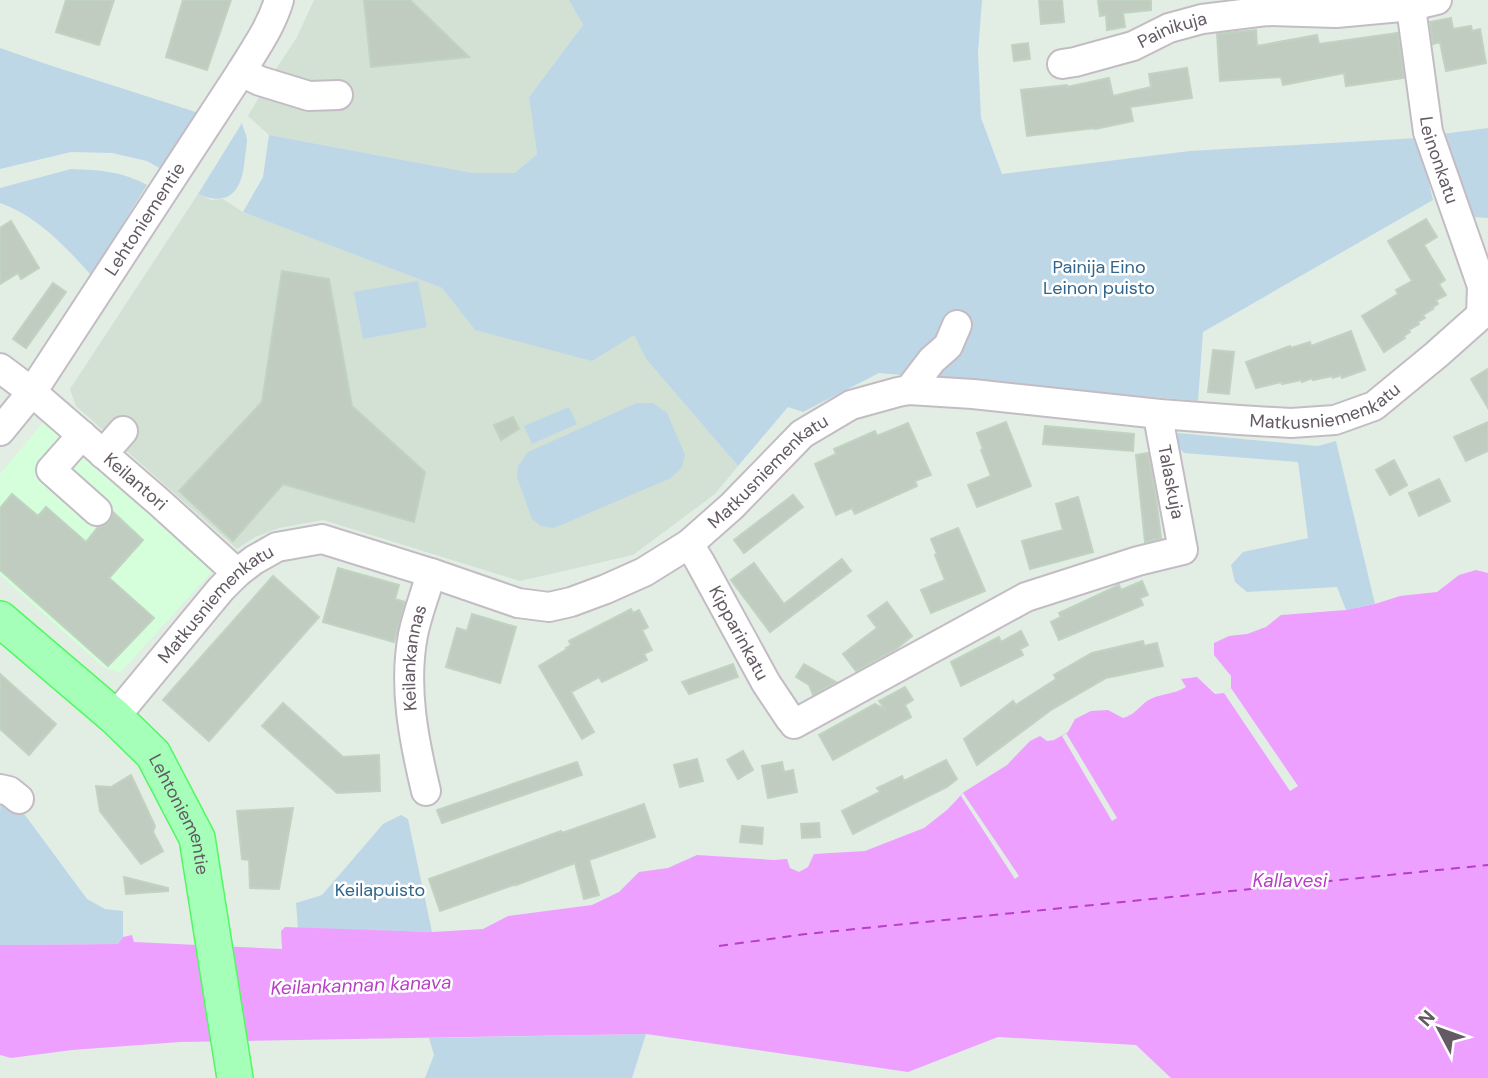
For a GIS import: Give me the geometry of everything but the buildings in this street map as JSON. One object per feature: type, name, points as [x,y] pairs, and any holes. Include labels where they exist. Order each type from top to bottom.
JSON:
[{"type":"main road","name":"Lehtoniementie","points":[[0,619],[115,717],[153,754],[197,838],[235,1078]]},
{"type":"street","name":"Lehtoniementie","points":[[0,431],[32,392],[241,72],[265,34],[278,0]]},
{"type":"street","name":"Painikuja","points":[[1062,64],[1133,46],[1169,29],[1202,19],[1266,11],[1336,13],[1420,2]]},
{"type":"street","name":"Leinonkatu","points":[[1420,2],[1428,132],[1482,286],[1484,316]]},
{"type":"street","points":[[241,72],[260,81],[309,96],[338,95]]},
{"type":"street","name":"Matkusniemenkatu","points":[[115,717],[221,589],[254,560],[277,547],[323,539],[518,603],[549,607],[606,590],[643,572],[689,544],[732,506],[802,434],[851,405],[909,390],[973,394],[1160,414],[1291,423],[1335,420],[1374,406],[1484,316]]},
{"type":"street","points":[[909,390],[932,360],[948,346],[957,325]]},
{"type":"street","name":"Keilantori","points":[[0,368],[82,435],[237,573]]},
{"type":"street","name":"Talaskuja","points":[[792,722],[1026,597],[1138,561],[1183,550],[1160,427],[1160,414]]},
{"type":"street","points":[[103,454],[123,431]]},
{"type":"street","points":[[82,435],[51,470],[97,511]]},
{"type":"street","name":"Kipparinkatu","points":[[689,544],[766,683],[792,722]]},
{"type":"street","name":"Keilankannas","points":[[426,791],[415,747],[409,673],[413,634],[431,573]]},
{"type":"shaded area","points":[[314,0],[569,0],[583,25],[529,97],[537,154],[515,173],[473,173],[269,135],[248,116],[297,37]]},
{"type":"shaded area","points":[[198,194],[211,200],[223,199],[243,212],[442,288],[475,330],[634,335],[646,359],[738,466],[715,494],[633,555],[520,581],[323,520],[279,528],[255,537],[237,549],[76,406],[70,389]]},
{"type":"shaded area","points":[[46,419],[216,567],[120,673],[103,667],[0,575],[0,474]]},
{"type":"green space","name":"Painija Eino Leinon puisto","points":[[569,0],[982,0],[978,53],[981,118],[1002,174],[1190,151],[1418,138],[1433,200],[1203,332],[1198,401],[879,373],[803,412],[788,407],[738,466],[646,359],[634,335],[592,361],[475,330],[442,288],[243,212],[263,177],[269,135],[473,173],[515,173],[537,154],[529,97],[583,25]]},
{"type":"green space","points":[[0,48],[199,113],[163,170],[147,161],[112,153],[71,152],[0,169]]},
{"type":"green space","points":[[242,123],[247,143],[238,186],[227,197],[219,199],[198,194]]},
{"type":"green space","points":[[1488,128],[1488,218],[1472,217],[1442,134]]},
{"type":"green space","points":[[71,169],[110,172],[147,185],[91,275],[61,243],[38,224],[0,203],[0,188]]},
{"type":"green space","points":[[418,281],[427,327],[363,339],[354,292]]},
{"type":"green space","points":[[637,403],[653,403],[667,413],[685,455],[682,467],[671,478],[554,528],[541,526],[532,519],[517,477],[518,466],[528,452]]},
{"type":"green space","points":[[569,407],[577,424],[532,444],[524,426]]},
{"type":"green space","points":[[1178,433],[1318,446],[1336,441],[1375,604],[1346,610],[1337,587],[1247,592],[1235,582],[1231,565],[1243,552],[1308,538],[1298,462],[1184,453],[1177,446]]},
{"type":"green space","points":[[1,796],[22,811],[87,899],[105,909],[123,911],[123,937],[118,944],[0,945]]},
{"type":"green space","name":"Keilapuisto","points":[[401,815],[408,819],[432,932],[298,928],[296,903],[322,895],[383,824]]},
{"type":"green space","points":[[646,1034],[632,1078],[425,1078],[434,1055],[429,1038]]},
{"type":"water","name":"Kallavesi","points":[[1476,570],[1488,573],[1488,1078],[1171,1078],[1136,1045],[998,1037],[908,1072],[646,1034],[180,1042],[72,1050],[11,1058],[0,1055],[0,945],[118,944],[123,937],[132,935],[134,942],[282,949],[281,931],[285,927],[432,932],[483,929],[508,916],[592,905],[619,892],[639,872],[668,868],[697,855],[787,859],[790,868],[799,872],[808,867],[814,854],[865,851],[924,828],[964,792],[1007,765],[1030,741],[1040,736],[1047,741],[1054,740],[1068,732],[1075,719],[1091,711],[1108,710],[1123,718],[1127,717],[1152,698],[1186,687],[1181,679],[1197,677],[1215,694],[1224,693],[1231,688],[1231,676],[1214,655],[1214,643],[1229,636],[1247,634],[1266,627],[1281,615],[1346,610],[1400,596],[1437,592],[1459,575]]},
{"type":"pier","points":[[1231,688],[1298,786],[1290,791],[1224,693]]},
{"type":"pier","points":[[1066,733],[1117,818],[1112,821],[1062,736]]},
{"type":"pier","points":[[963,793],[1019,876],[1015,879],[961,796]]},
{"type":"ferry route","points":[[719,946],[806,934],[1488,865]]},
{"type":"water label","name":"Keilankannan kanava","points":[[361,985]]}]
